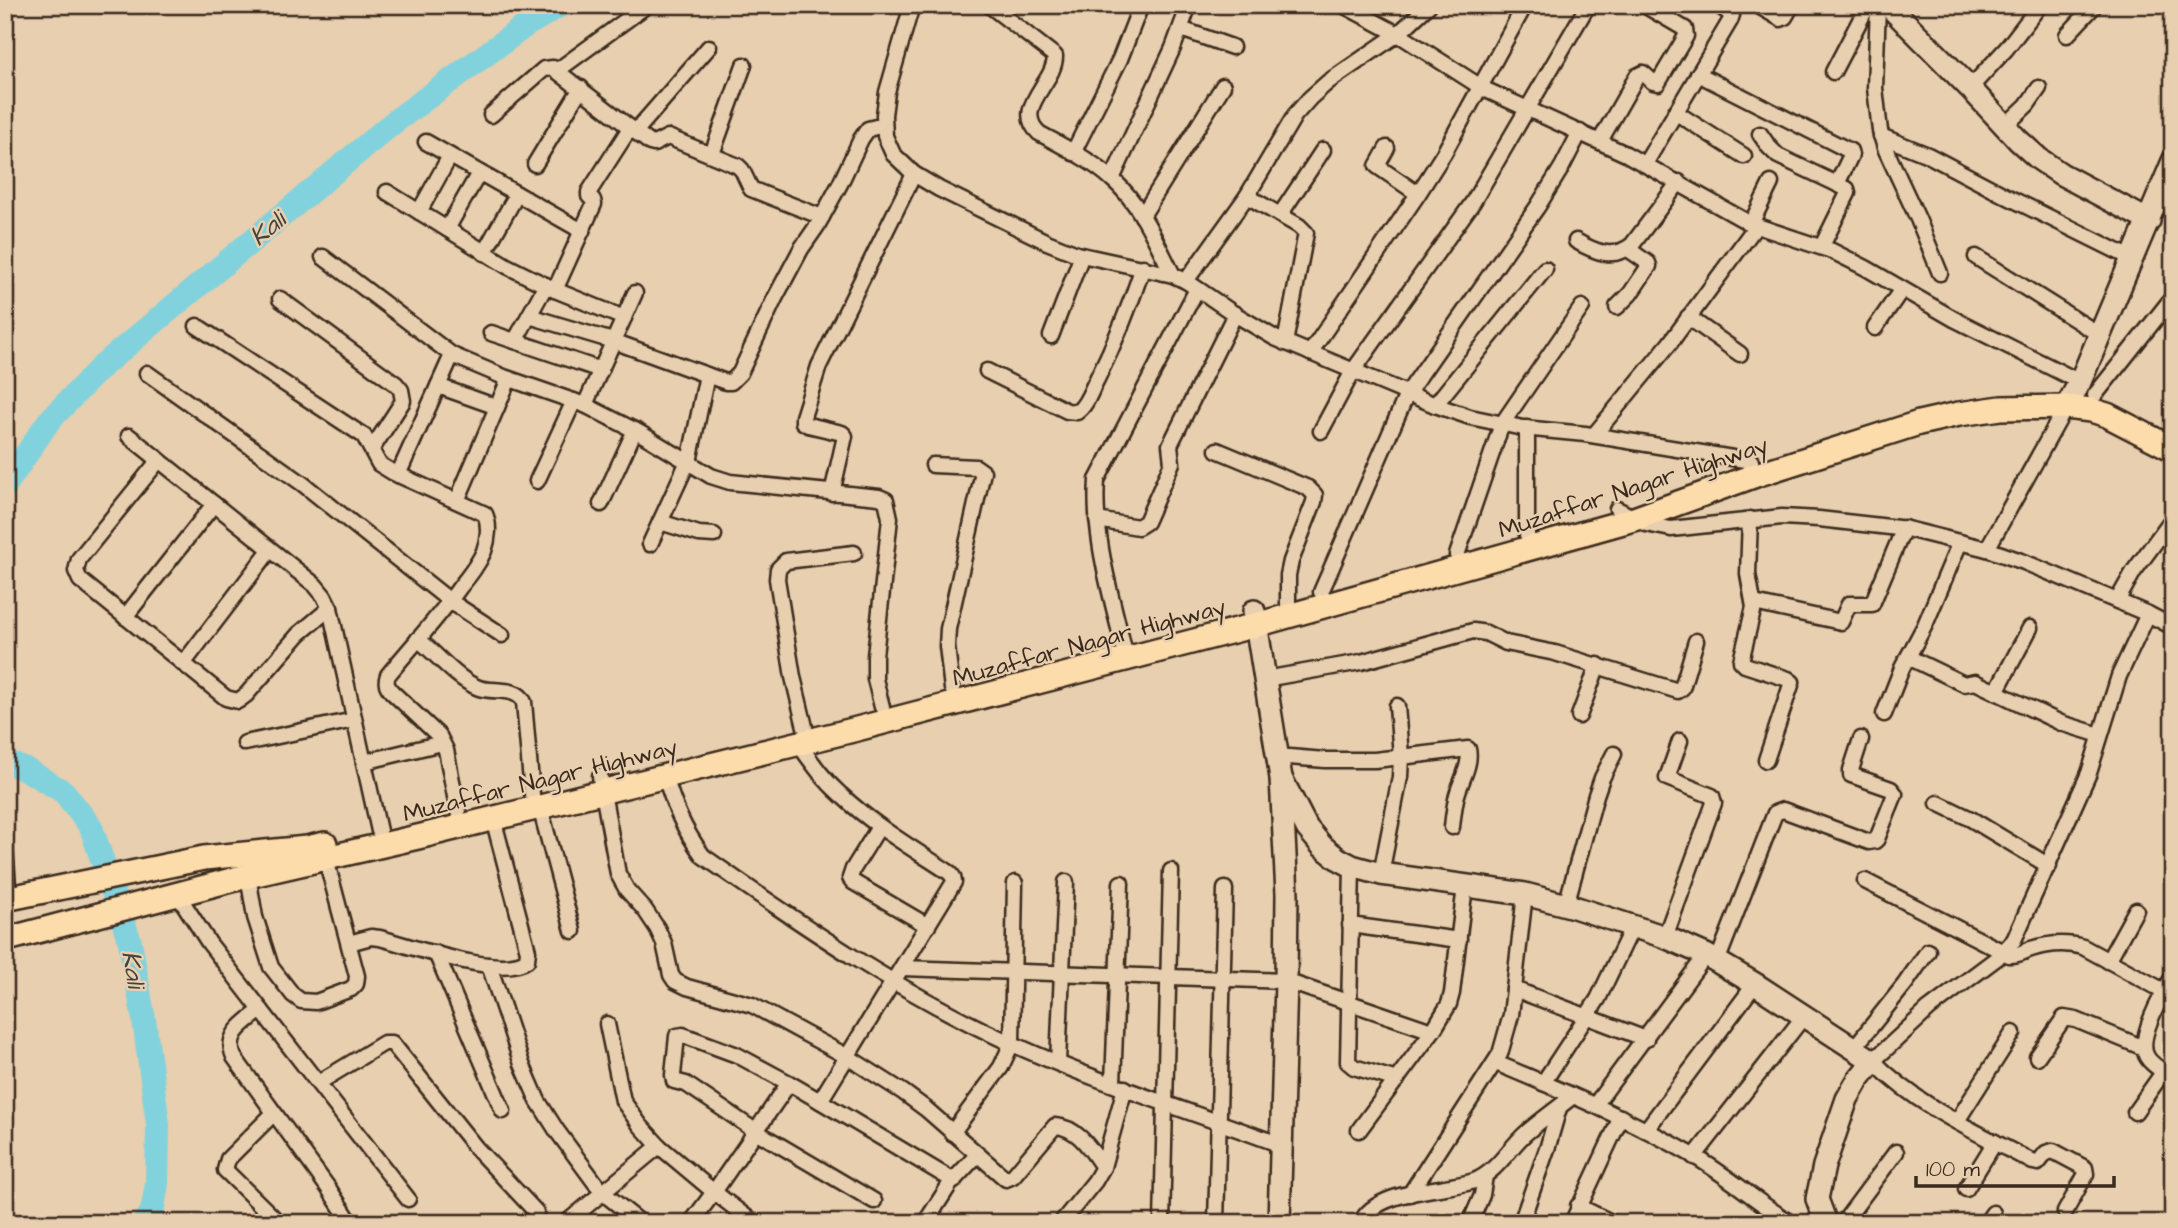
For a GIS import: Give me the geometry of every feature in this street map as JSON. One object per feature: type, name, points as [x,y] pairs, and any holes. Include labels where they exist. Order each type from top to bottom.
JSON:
[{"type":"main road","name":"Muzaffar Nagar Highway","points":[[1288,609],[1321,592],[1527,535],[1626,514],[1751,461],[1873,422],[1956,402],[2000,394],[2050,391],[2079,394],[2113,402],[2173,433]]},
{"type":"main road","name":"Muzaffar Nagar Highway","points":[[2079,394],[2091,410],[2107,415],[2173,449]]},
{"type":"main road","name":"Muzaffar Nagar Highway","points":[[11,898],[232,854],[307,848],[458,812],[536,800],[802,735],[1255,618],[1626,514],[1919,423],[2079,394]]},
{"type":"main road","name":"Muzaffar Nagar Highway","points":[[601,784],[665,776],[802,735],[882,707],[1123,645],[1255,618]]},
{"type":"main road","name":"Muzaffar Nagar Highway","points":[[10,937],[248,876],[493,818],[536,800]]},
{"type":"street","points":[[558,70],[647,5]]},
{"type":"street","points":[[912,5],[887,92],[885,136],[893,154],[914,174],[939,189],[1047,242],[1082,255],[1172,275],[1285,343],[1406,394],[1470,417],[1751,461]]},
{"type":"street","points":[[989,5],[1055,56],[1054,65],[1035,98],[1030,121],[1039,133],[1112,179],[1125,191],[1142,216],[1172,275]]},
{"type":"street","points":[[1073,153],[1119,59],[1141,5]]},
{"type":"street","points":[[1112,179],[1181,29],[1189,5]]},
{"type":"street","points":[[1343,5],[1398,34],[1480,87],[1600,141],[1679,182],[1726,212],[1753,225],[1822,246],[1954,318],[2079,394]]},
{"type":"street","points":[[1123,645],[1105,573],[1097,520],[1097,480],[1192,285],[1295,114],[1328,82],[1398,34],[1429,5]]},
{"type":"street","points":[[1310,353],[1418,194],[1525,5]]},
{"type":"street","points":[[1321,431],[1353,371],[1473,202],[1588,5]]},
{"type":"street","points":[[1600,141],[1637,76],[1643,73],[1658,83],[1686,36],[1685,29],[1644,5]]},
{"type":"street","points":[[1645,164],[1731,18],[1730,13],[1718,5]]},
{"type":"street","points":[[1757,5],[1781,19],[1792,5]]},
{"type":"street","points":[[1833,72],[1868,5]]},
{"type":"street","points":[[1878,5],[1875,88],[1881,136],[1940,273]]},
{"type":"street","points":[[1889,5],[2039,159],[2061,174],[2149,221]]},
{"type":"street","points":[[1970,88],[2040,5]]},
{"type":"street","points":[[2067,35],[2095,5]]},
{"type":"street","points":[[1181,29],[1232,47]]},
{"type":"street","points":[[515,341],[550,288],[582,231],[594,204],[589,192],[633,130],[709,47]]},
{"type":"street","points":[[712,154],[744,65]]},
{"type":"street","points":[[491,115],[544,69],[548,67],[558,70],[650,143],[654,144],[668,137],[712,154],[743,170],[751,188],[822,217]]},
{"type":"street","points":[[1698,74],[1850,151],[1851,155],[1837,184]]},
{"type":"street","points":[[1142,216],[1223,86]]},
{"type":"street","points":[[535,164],[581,88]]},
{"type":"street","points":[[2005,126],[2027,105],[2039,88]]},
{"type":"street","points":[[1675,112],[1744,156]]},
{"type":"street","points":[[529,316],[613,341],[731,382],[736,379],[801,249],[822,217],[864,133],[873,127],[884,125]]},
{"type":"street","points":[[1321,592],[1406,394],[1538,205],[1580,132]]},
{"type":"street","points":[[1760,134],[1778,156],[1847,189],[1848,193],[1822,246]]},
{"type":"street","points":[[1881,136],[1928,155],[2133,259]]},
{"type":"street","points":[[426,142],[582,231]]},
{"type":"street","points":[[1387,148],[1377,166],[1418,194]]},
{"type":"street","points":[[1280,215],[1322,150]]},
{"type":"street","points":[[419,212],[450,156]]},
{"type":"street","points":[[1987,549],[2079,394],[2100,335],[2173,161]]},
{"type":"street","points":[[447,229],[479,173]]},
{"type":"street","points":[[832,492],[845,436],[808,425],[803,422],[803,417],[829,344],[914,174]]},
{"type":"street","points":[[1576,241],[1607,254],[1628,249],[1679,182]]},
{"type":"street","points":[[1594,435],[1671,342],[1753,225],[1771,183]]},
{"type":"street","points":[[387,192],[484,253],[550,288],[624,318]]},
{"type":"street","points":[[484,253],[517,194]]},
{"type":"street","points":[[1247,196],[1304,229],[1307,237],[1285,343]]},
{"type":"street","points":[[1617,307],[1630,294],[1649,266],[1628,249]]},
{"type":"street","points":[[1051,335],[1082,255]]},
{"type":"street","points":[[323,257],[452,355],[509,379],[579,403],[635,430],[710,476],[730,482],[887,500],[890,518],[875,656],[875,679],[882,707]]},
{"type":"street","points":[[1976,257],[2100,335]]},
{"type":"street","points":[[987,372],[1067,411],[1077,412],[1088,397],[1114,344],[1143,267]]},
{"type":"street","points":[[1435,405],[1545,269]]},
{"type":"street","points":[[1875,328],[1902,289]]},
{"type":"street","points":[[537,481],[579,403],[601,370],[635,293]]},
{"type":"street","points":[[2079,394],[2173,297]]},
{"type":"street","points":[[280,299],[401,390],[403,401],[372,449]]},
{"type":"street","points":[[1457,555],[1502,424],[1582,307]]},
{"type":"street","points":[[1097,520],[1138,527],[1146,523],[1172,463],[1170,445],[1235,314]]},
{"type":"street","points":[[1688,317],[1740,354]]},
{"type":"street","points":[[197,326],[364,436],[379,464],[485,514],[488,519],[484,551],[475,568],[386,680],[387,686],[439,736],[446,750],[458,812]]},
{"type":"street","points":[[491,333],[601,370]]},
{"type":"street","points":[[398,475],[452,355]]},
{"type":"street","points":[[147,373],[303,484],[450,601],[502,635]]},
{"type":"street","points":[[650,544],[688,461],[707,375]]},
{"type":"street","points":[[457,501],[509,379]]},
{"type":"street","points":[[438,386],[497,407]]},
{"type":"street","points":[[1527,428],[1527,535]]},
{"type":"street","points":[[601,504],[635,430]]},
{"type":"street","points":[[129,436],[315,585],[324,596],[330,608],[379,831]]},
{"type":"street","points":[[1217,450],[1308,488],[1314,495],[1314,502],[1291,561],[1288,575],[1288,609]]},
{"type":"street","points":[[159,460],[76,564],[76,576],[80,580],[226,698],[238,701],[299,634],[330,608]]},
{"type":"street","points":[[933,465],[976,467],[983,472],[948,629],[947,646],[952,689]]},
{"type":"street","points":[[125,617],[214,504]]},
{"type":"street","points":[[1626,514],[1657,527],[1671,528],[1782,517],[1904,528],[1987,549],[2062,577],[2173,627]]},
{"type":"street","points":[[2117,601],[2134,571],[2173,518]]},
{"type":"street","points":[[1750,519],[1748,574],[1754,603],[1742,663],[1788,679],[1792,684],[1766,760]]},
{"type":"street","points":[[660,522],[699,534],[714,535]]},
{"type":"street","points":[[1754,603],[1841,622],[1849,604],[1872,604],[1904,528]]},
{"type":"street","points":[[1884,714],[1960,542]]},
{"type":"street","points":[[183,664],[270,550]]},
{"type":"street","points":[[820,1101],[954,882],[950,873],[880,827],[839,793],[818,771],[802,735],[784,628],[778,569],[786,561],[854,553]]},
{"type":"street","points":[[1896,1153],[1828,1222],[1817,1199],[1824,1166],[1847,1099],[1873,1062],[1929,1009],[2003,953],[2020,930],[2090,773],[2119,676],[2147,614]]},
{"type":"street","points":[[1255,618],[1280,778],[1287,894],[1279,1223]]},
{"type":"street","points":[[1996,692],[2029,628]]},
{"type":"street","points":[[1265,679],[1362,662],[1473,631],[1486,633],[1524,648],[1598,665],[1678,691],[1682,688],[1696,641]]},
{"type":"street","points":[[418,639],[474,687],[522,696],[536,800],[573,931]]},
{"type":"street","points":[[1908,657],[1964,684],[1975,682],[2061,723],[2100,735]]},
{"type":"street","points":[[1579,716],[1598,665]]},
{"type":"street","points":[[1381,874],[1400,777],[1401,756],[1396,706]]},
{"type":"street","points":[[246,743],[354,720]]},
{"type":"street","points":[[1595,1105],[1712,959],[1773,817],[1779,810],[1869,842],[1877,839],[1895,794],[1891,789],[1851,775],[1861,738]]},
{"type":"street","points":[[1665,937],[1714,803],[1712,796],[1667,778],[1680,741]]},
{"type":"street","points":[[364,762],[442,743]]},
{"type":"street","points":[[1277,756],[1351,761],[1468,749],[1467,766],[1456,797],[1452,827]]},
{"type":"street","points":[[1566,905],[1596,795],[1614,754]]},
{"type":"street","points":[[665,776],[685,832],[703,856],[893,982],[1012,1044],[1281,1144]]},
{"type":"street","points":[[1280,778],[1307,828],[1322,846],[1352,866],[1381,874],[1525,894],[1665,937],[1712,959],[1854,1048],[1907,1090],[1957,1121],[2036,1163],[2053,1151],[2085,1168],[2086,1174],[2066,1212]]},
{"type":"street","points":[[601,784],[618,874],[657,928],[675,981],[687,987],[752,1005],[848,1057],[911,1097],[1002,1177],[1010,1179],[1053,1127],[1059,1125],[1085,1142],[1103,1167]]},
{"type":"street","points":[[1938,803],[2049,866]]},
{"type":"street","points":[[349,943],[371,937],[380,938],[474,964],[523,963],[528,955],[493,818]]},
{"type":"street","points":[[880,827],[850,878],[928,926]]},
{"type":"street","points":[[5,846],[11,898]]},
{"type":"street","points":[[248,876],[256,917],[271,967],[293,995],[301,1001],[316,1002],[356,985],[356,970],[326,859]]},
{"type":"street","points":[[1352,866],[1348,1062],[1397,1080]]},
{"type":"street","points":[[1162,1223],[1171,871]]},
{"type":"street","points":[[1865,881],[2003,953],[2015,956],[2032,949],[2074,945],[2164,991]]},
{"type":"street","points":[[1058,1062],[1066,882]]},
{"type":"street","points":[[952,1133],[1001,1067],[1012,1044],[1015,883]]},
{"type":"street","points":[[1061,1223],[1103,1167],[1119,1086],[1116,975],[1121,883]]},
{"type":"street","points":[[1359,1130],[1432,1031],[1451,998],[1465,886]]},
{"type":"street","points":[[1216,1223],[1225,889]]},
{"type":"street","points":[[1410,1194],[1496,1062],[1506,1038],[1525,894]]},
{"type":"street","points":[[174,896],[408,1199]]},
{"type":"street","points":[[2108,961],[2136,910]]},
{"type":"street","points":[[1350,925],[1459,940]]},
{"type":"street","points":[[1543,1083],[1602,990],[1633,926]]},
{"type":"street","points":[[1854,1048],[1928,951]]},
{"type":"street","points":[[436,953],[503,1111]]},
{"type":"street","points":[[489,965],[522,1064],[538,1101],[602,1192],[641,1223]]},
{"type":"street","points":[[902,968],[1286,981],[1432,1031]]},
{"type":"street","points":[[2135,1112],[2168,1075],[2151,1062],[2144,1048],[2146,1033],[2173,976]]},
{"type":"street","points":[[1646,1130],[1755,984]]},
{"type":"street","points":[[1514,989],[1646,1039]]},
{"type":"street","points":[[261,1010],[234,1032],[230,1048],[351,1223]]},
{"type":"street","points":[[1694,1157],[1804,1016]]},
{"type":"street","points":[[2037,1057],[2064,1017],[2144,1048]]},
{"type":"street","points":[[607,1024],[623,1101],[640,1125],[659,1146],[754,1223]]},
{"type":"street","points":[[1957,1121],[2012,1033]]},
{"type":"street","points":[[874,1201],[757,1132],[686,1084],[674,1081],[677,1036],[683,1035],[737,1055],[954,1181]]},
{"type":"street","points":[[318,1083],[384,1043],[392,1043],[476,1148],[536,1212]]},
{"type":"street","points":[[1496,1062],[1646,1130],[1694,1157],[1791,1223]]},
{"type":"street","points":[[691,1223],[789,1083]]},
{"type":"street","points":[[1361,1223],[1374,1206],[1410,1194],[1457,1185],[1485,1176],[1527,1132],[1573,1096]]},
{"type":"street","points":[[1521,1223],[1559,1108]]},
{"type":"street","points":[[274,1113],[228,1159],[225,1170],[279,1223]]},
{"type":"street","points":[[1572,1223],[1620,1117]]},
{"type":"street","points":[[1966,1189],[1995,1142]]},
{"type":"street","points":[[566,1223],[659,1146]]},
{"type":"street","points":[[925,1223],[976,1155]]},
{"type":"street","points":[[1470,1223],[1482,1195],[1485,1176]]},
{"type":"street","points":[[1578,1206],[1613,1223]]},
{"type":"waterway","name":"Kali","points":[[5,486],[48,422],[101,367],[394,122],[525,26],[561,5]]},
{"type":"waterway","name":"Kali","points":[[5,762],[27,770],[64,792],[91,827],[130,942],[158,1124],[157,1184],[152,1212],[144,1223]]}]
